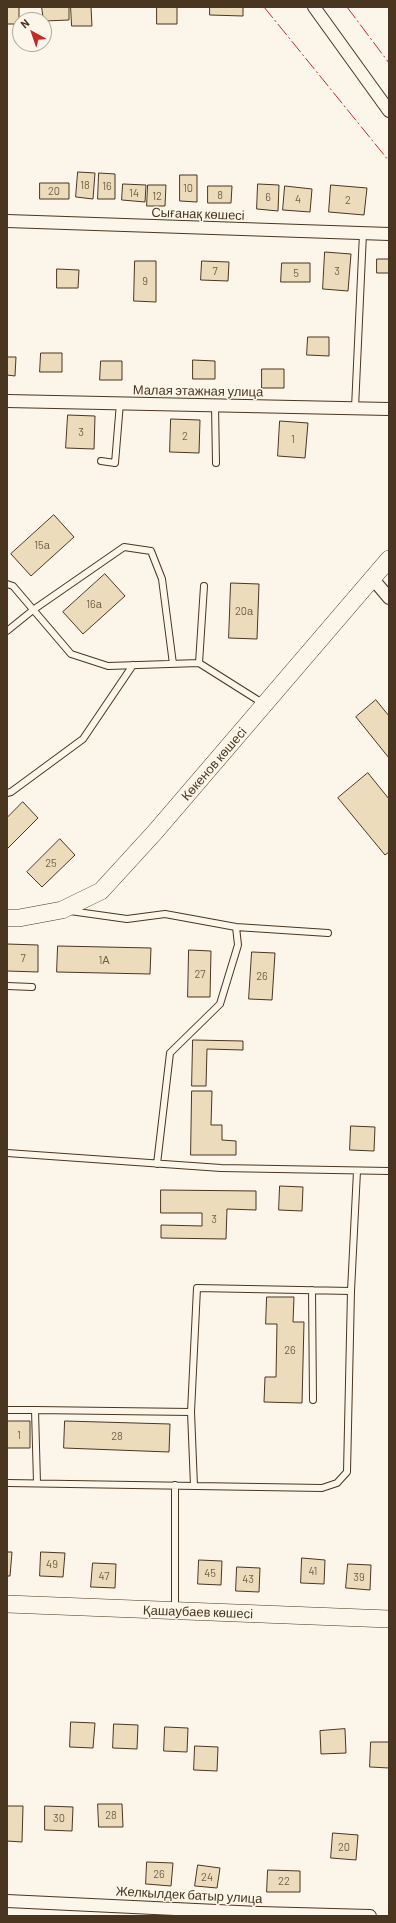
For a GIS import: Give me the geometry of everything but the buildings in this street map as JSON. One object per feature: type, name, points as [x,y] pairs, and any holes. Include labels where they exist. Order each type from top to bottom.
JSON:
[{"type":"street","points":[[314,7],[389,111]]},
{"type":"street","name":"Сығанақ көшесі","points":[[7,221],[389,234]]},
{"type":"street","name":"Малая этажная улица","points":[[7,402],[389,409]]},
{"type":"street","name":"Көкенов көшесі","points":[[7,918],[19,918],[62,910],[100,892],[155,832],[389,559]]},
{"type":"street","points":[[372,579],[389,598]]},
{"type":"street","name":"Қашаубаев көшесі","points":[[7,1604],[389,1619]]},
{"type":"street","name":"Желкылдек батыр улица","points":[[7,1901],[259,1913],[370,1916]]},
{"type":"lane","points":[[355,408],[363,233]]},
{"type":"lane","points":[[101,461],[115,463],[120,403]]},
{"type":"lane","points":[[215,405],[216,463]]},
{"type":"lane","points":[[7,631],[33,610],[124,547],[151,551],[162,579],[173,664]]},
{"type":"lane","points":[[7,584],[13,586],[71,654],[108,666],[200,663],[265,704]]},
{"type":"lane","points":[[200,663],[204,586]]},
{"type":"lane","points":[[7,793],[11,792],[83,739],[133,665]]},
{"type":"lane","points":[[62,910],[127,919],[165,914],[236,927],[328,933]]},
{"type":"lane","points":[[157,1164],[170,1053],[220,1004],[238,945],[236,927]]},
{"type":"lane","points":[[7,986],[32,987]]},
{"type":"lane","points":[[7,1153],[221,1168],[389,1171]]},
{"type":"lane","points":[[7,1483],[322,1488],[337,1483],[347,1472],[351,1291],[357,1171]]},
{"type":"lane","points":[[194,1486],[191,1412],[197,1288],[351,1291]]},
{"type":"lane","points":[[312,1290],[313,1400]]},
{"type":"lane","points":[[7,1410],[191,1412]]},
{"type":"lane","points":[[36,1410],[37,1483]]},
{"type":"lane","points":[[175,1485],[175,1611]]},
{"type":"power","points":[[264,7],[389,161]]},
{"type":"power","points":[[347,7],[389,63]]}]
